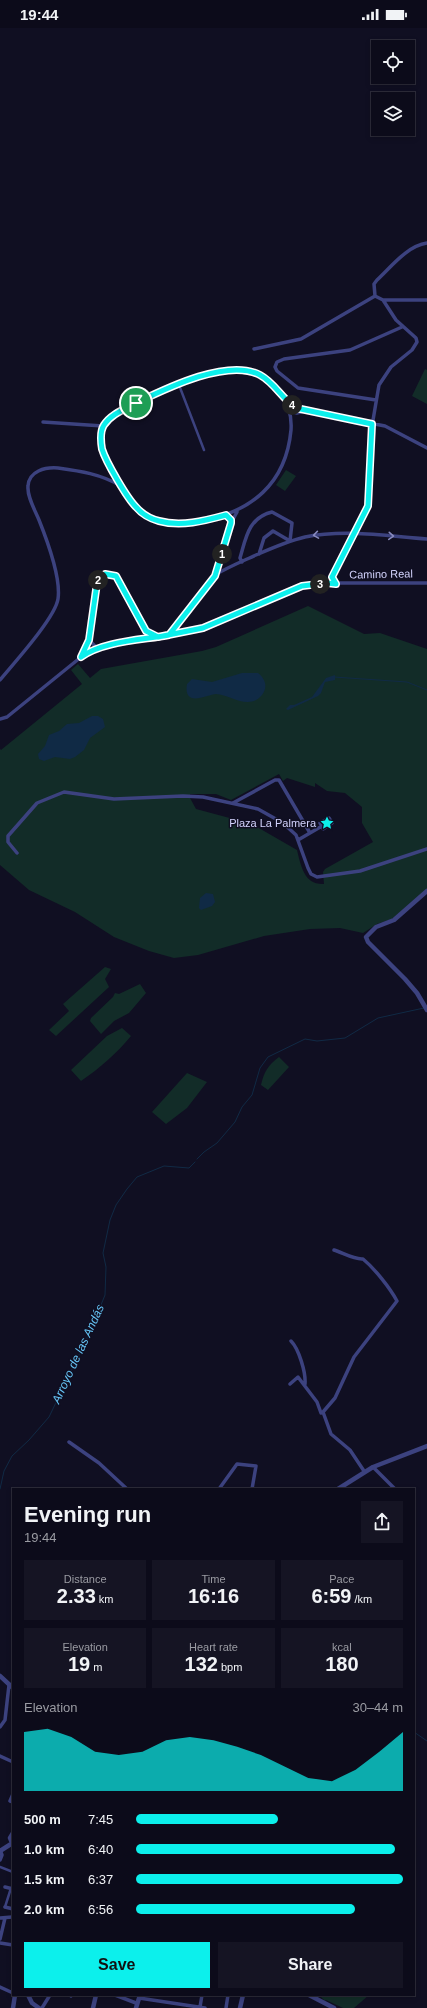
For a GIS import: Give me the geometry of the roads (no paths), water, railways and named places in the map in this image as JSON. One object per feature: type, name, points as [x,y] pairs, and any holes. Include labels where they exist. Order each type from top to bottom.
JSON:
[{"type":"street","points":[[376,296],[374,284],[377,280],[416,245],[427,243]]},
{"type":"street","points":[[327,583],[332,577],[368,506],[372,424],[379,385],[386,372],[416,346],[416,338],[402,326],[383,300],[376,296]]},
{"type":"street","points":[[254,349],[301,338],[376,296]]},
{"type":"street","points":[[383,300],[427,300]]},
{"type":"street","points":[[376,400],[298,388],[277,371],[275,367],[277,362],[284,359],[350,350],[402,326]]},
{"type":"street","points":[[286,401],[292,418],[289,446],[282,467],[260,496],[238,510],[226,515],[192,523],[178,524],[158,521],[136,508],[102,449],[103,426],[118,412],[178,385],[223,370],[236,368],[260,375],[271,384],[286,401],[296,408],[385,426],[427,448]]},
{"type":"street","points":[[178,385],[204,450]]},
{"type":"street","points":[[290,411],[296,408]]},
{"type":"street","points":[[290,411],[297,413],[308,411]]},
{"type":"street","points":[[292,418],[297,413]]},
{"type":"street","points":[[43,422],[103,426]]},
{"type":"street","points":[[0,680],[51,616],[58,599],[58,590],[50,547],[28,495],[29,480],[35,472],[44,468],[54,468],[84,471],[108,479],[122,486]]},
{"type":"street","points":[[108,479],[115,473]]},
{"type":"street","points":[[231,521],[238,510]]},
{"type":"street","points":[[215,576],[231,521],[231,513]]},
{"type":"street","points":[[242,562],[240,558],[248,529],[252,524],[269,513],[276,513],[292,523],[290,541]]},
{"type":"street","points":[[226,515],[231,521]]},
{"type":"street","points":[[259,554],[264,538],[273,530],[290,541]]},
{"type":"street","points":[[169,635],[215,576],[224,569],[290,541],[331,533],[355,533],[427,539]]},
{"type":"street","points":[[219,565],[224,569]]},
{"type":"street","points":[[81,657],[89,640],[97,583],[99,578],[105,574],[112,574],[119,580],[146,631],[158,637]]},
{"type":"street","name":"Camino Real","points":[[332,577],[336,584]]},
{"type":"street","name":"Camino Real","points":[[0,720],[7,717],[81,657],[97,648],[210,626],[302,586],[327,583],[427,583]]},
{"type":"street","points":[[176,627],[180,633]]},
{"type":"street","points":[[142,640],[146,631]]},
{"type":"street","points":[[89,640],[97,648]]},
{"type":"street","points":[[233,803],[275,780],[279,780],[310,833]]},
{"type":"street","points":[[17,854],[10,846],[8,836],[37,803],[64,792],[73,792],[114,799],[193,796],[233,803],[258,810],[268,814],[292,830],[298,840],[309,872],[313,876],[322,878],[371,868],[427,849]]},
{"type":"street","points":[[298,840],[322,826]]},
{"type":"street","points":[[426,1008],[417,993],[368,942],[366,937],[376,927],[394,920],[427,892]]},
{"type":"street","points":[[323,1412],[335,1398],[354,1357],[397,1302],[390,1288],[363,1259],[358,1260],[348,1254],[334,1250]]},
{"type":"street","points":[[291,1341],[296,1345],[301,1360],[305,1384]]},
{"type":"street","points":[[290,1384],[298,1377],[305,1384],[317,1402],[321,1413],[323,1412],[331,1434],[350,1450],[364,1471]]},
{"type":"street","points":[[69,1442],[99,1463],[126,1488]]},
{"type":"street","points":[[339,1488],[364,1471],[427,1446]]},
{"type":"street","points":[[220,1488],[237,1464],[256,1466],[252,1488]]},
{"type":"street","points":[[373,1467],[394,1488]]},
{"type":"street","points":[[0,1676],[11,1687],[5,1720],[0,1727]]},
{"type":"street","points":[[0,1756],[12,1762]]},
{"type":"street","points":[[0,1860],[2,1855],[1,1850],[12,1845],[10,1840],[12,1835]]},
{"type":"street","points":[[0,1867],[12,1872]]},
{"type":"street","points":[[5,1887],[12,1888],[5,1907],[12,1909]]},
{"type":"street","points":[[0,1918],[12,1917]]},
{"type":"street","points":[[0,1939],[5,1918]]},
{"type":"street","points":[[0,1943],[12,1945]]},
{"type":"street","points":[[0,1987],[12,1993]]},
{"type":"street","points":[[13,2008],[15,1996]]},
{"type":"street","points":[[29,1996],[38,2008]]},
{"type":"street","points":[[42,2008],[49,1996]]},
{"type":"street","points":[[93,2008],[96,1996]]},
{"type":"street","points":[[119,1996],[138,2001],[205,2008]]},
{"type":"street","points":[[200,2007],[202,1996]]},
{"type":"street","points":[[226,2008],[228,1996]]},
{"type":"street","points":[[240,2008],[243,1996]]},
{"type":"street","points":[[311,1996],[326,2006],[334,2008]]},
{"type":"water","points":[[242,673],[258,673],[261,675],[265,684],[265,690],[257,700],[246,702],[216,694],[192,698],[187,692],[187,684],[192,679],[212,682]]},
{"type":"water","points":[[335,675],[335,680],[325,682],[321,693],[318,696],[288,710],[286,709],[290,705],[294,705],[312,697],[326,678]]},
{"type":"water","points":[[92,716],[98,716],[103,719],[105,727],[90,738],[84,750],[70,759],[55,757],[44,761],[39,759],[38,754],[45,746],[49,735],[59,731],[67,724],[79,723]]},
{"type":"water","points":[[206,893],[213,894],[215,902],[212,906],[201,910],[199,908],[200,898]]},
{"type":"waterway","points":[[334,677],[407,682],[427,690]]},
{"type":"waterway","name":"Arroyo de las Andás","points":[[197,1159],[217,1143],[235,1122],[242,1107],[252,1095],[260,1068],[268,1057],[305,1039],[317,1041],[345,1038],[378,1018],[424,1008]]},
{"type":"waterway","name":"Arroyo de las Andás","points":[[0,1489],[4,1471],[12,1456],[29,1440],[49,1417],[90,1332],[105,1295],[106,1267],[103,1253],[110,1220],[116,1205],[137,1177],[164,1166],[189,1168],[195,1162]]},
{"type":"waterway","points":[[415,1733],[427,1741]]},
{"type":"place","name":"Plaza La Palmera","points":[[327,823]]}]
